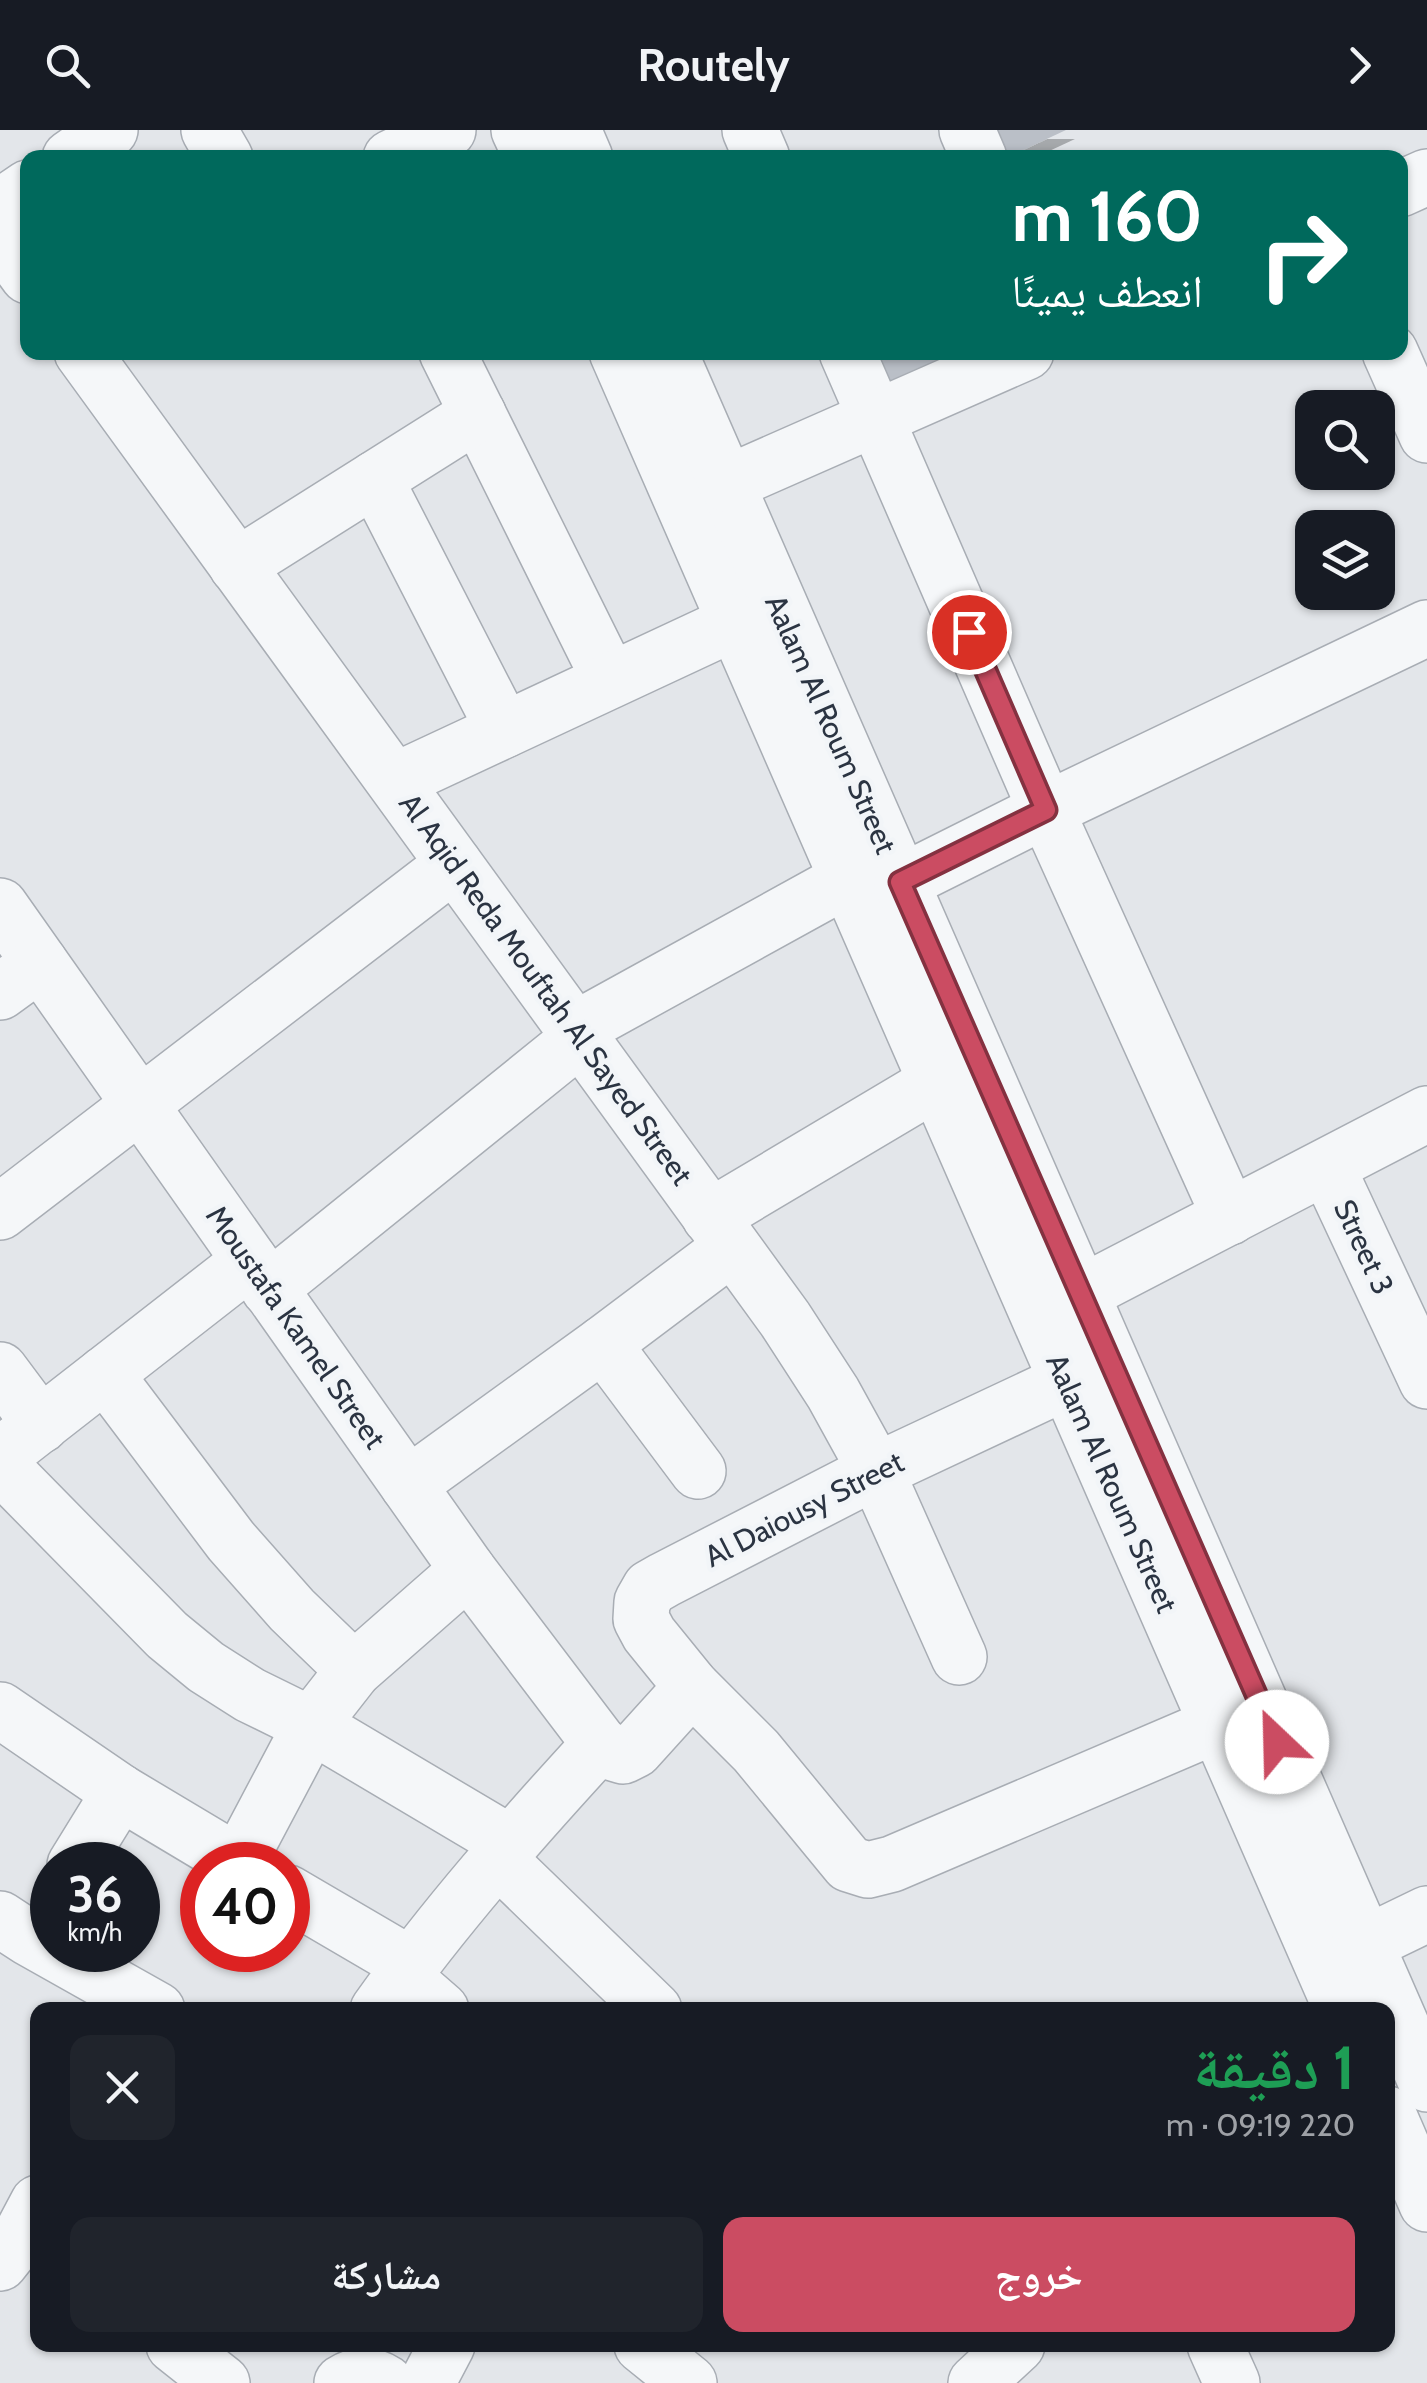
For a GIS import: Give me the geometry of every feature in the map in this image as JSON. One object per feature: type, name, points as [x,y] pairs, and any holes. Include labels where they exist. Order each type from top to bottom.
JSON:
[{"type":"street","points":[[81,150],[110,130]]},
{"type":"street","points":[[407,150],[448,130]]},
{"type":"street","points":[[0,239],[20,265]]},
{"type":"street","name":"Al Aqid Reda Mouftah Al Sayed Street","points":[[88,360],[785,1318],[876,1471],[958,1657]]},
{"type":"street","points":[[451,360],[610,680]]},
{"type":"street","name":"Aalam Al Roum Street","points":[[621,360],[736,622],[874,881],[984,1131],[1068,1382],[1339,2002]]},
{"type":"street","name":"Aalam Al Roum Street","points":[[672,360],[726,484],[874,881],[937,1082],[984,1131],[1080,1294],[1391,2002]]},
{"type":"street","points":[[851,360],[1046,810],[1230,1217]]},
{"type":"street","points":[[726,484],[1008,360]]},
{"type":"street","points":[[1394,360],[1427,435]]},
{"type":"street","points":[[237,566],[478,414]]},
{"type":"street","points":[[375,479],[504,730]]},
{"type":"street","points":[[395,780],[736,622]]},
{"type":"street","points":[[0,1370],[20,1440],[105,1374],[260,1275],[577,1034],[874,881],[1046,810],[1427,628]]},
{"type":"street","points":[[0,1212],[454,864]]},
{"type":"street","name":"Moustafa Kamel Street","points":[[0,906],[20,977],[139,1106],[468,1570],[600,1744]]},
{"type":"street","points":[[408,1485],[603,1344],[721,1232],[937,1082]]},
{"type":"street","points":[[1080,1294],[1427,1114]]},
{"type":"street","name":"Street 3","points":[[1326,1167],[1427,1381]]},
{"type":"street","points":[[603,1344],[698,1472]]},
{"type":"street","points":[[105,1374],[231,1541],[292,1610],[354,1670]]},
{"type":"street","name":"Al Daiousy Street","points":[[692,1688],[641,1619],[642,1602],[650,1588],[876,1471],[1068,1382]]},
{"type":"street","points":[[0,1465],[166,1635],[206,1667],[250,1695],[311,1725],[504,1850],[646,2002]]},
{"type":"street","points":[[251,1842],[311,1725],[354,1670],[468,1570]]},
{"type":"street","points":[[310,1911],[408,1990],[504,1850],[600,1744],[613,1754],[624,1756],[635,1750],[692,1688],[756,1751],[849,1864],[868,1870],[892,1864],[1218,1725]]},
{"type":"street","points":[[0,1710],[120,1792],[203,1842]]},
{"type":"street","points":[[89,1842],[120,1792]]},
{"type":"street","points":[[1366,1944],[1427,1914]]},
{"type":"street","points":[[27,1919],[139,2002]]},
{"type":"street","name":"Aalam Al Roum Street","points":[[1395,2011],[1427,2084]]},
{"type":"street","points":[[1395,2142],[1427,2204]]},
{"type":"street","points":[[183,2352],[222,2383]]},
{"type":"street","points":[[427,2383],[442,2352]]},
{"type":"street","points":[[651,2352],[690,2383]]},
{"type":"street","points":[[976,2383],[1009,2352]]},
{"type":"street","points":[[1218,2352],[1232,2383]]},
{"type":"street","points":[[342,2383],[369,2374],[386,2383]]},
{"type":"building","points":[[986,130],[1066,130],[1023,150],[995,150]]},
{"type":"building","points":[[861,360],[970,360],[881,402]]},
{"type":"route","points":[[969,632],[1046,810],[900,882],[1277,1742]]}]
